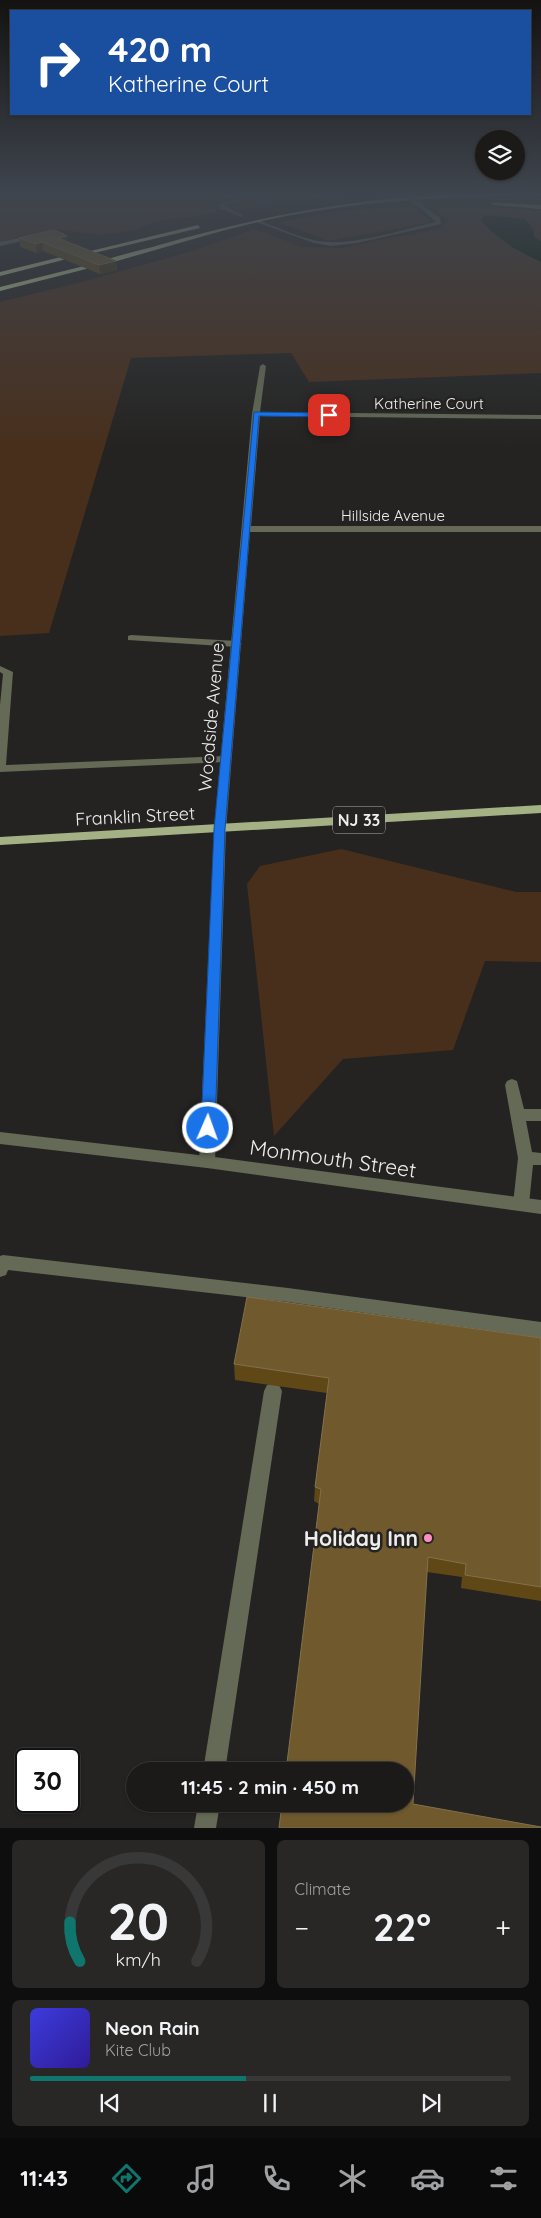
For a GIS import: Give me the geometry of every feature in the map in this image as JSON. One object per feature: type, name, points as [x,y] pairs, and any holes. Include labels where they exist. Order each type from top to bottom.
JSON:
[{"type":"highway","points":[[0,288],[37,279]]},
{"type":"main road","name":"Franklin Street","points":[[0,841],[541,809]]},
{"type":"street","name":"Woodside Avenue","points":[[207,1162],[220,829],[245,529],[256,414],[263,366]]},
{"type":"street","name":"Katherine Court","points":[[256,414],[541,417]]},
{"type":"street","name":"Hillside Avenue","points":[[245,529],[541,529]]},
{"type":"street","points":[[131,638],[236,644]]},
{"type":"street","points":[[0,669],[8,672],[0,767],[226,759]]},
{"type":"street","points":[[512,1085],[517,1115],[533,1158],[521,1204]]},
{"type":"street","points":[[517,1115],[541,1115]]},
{"type":"street","name":"Monmouth Street","points":[[0,1138],[207,1162],[541,1207]]},
{"type":"street","points":[[0,1270],[3,1262],[288,1295],[541,1330]]},
{"type":"street","points":[[286,1314],[288,1295]]},
{"type":"street","points":[[215,1762],[273,1391]]},
{"type":"street","points":[[205,1828],[208,1812]]},
{"type":"shaded area","points":[[92,279],[541,279],[541,373],[309,382],[291,353],[131,358],[49,633],[0,636],[0,302]]},
{"type":"shaded area","points":[[341,849],[516,892],[541,892],[541,962],[485,961],[453,1050],[343,1059],[274,1136],[247,884],[260,866]]},
{"type":"building","name":"Holiday Inn","points":[[247,1297],[541,1338],[541,1587],[465,1575],[466,1564],[428,1557],[414,1788],[414,1762],[287,1762],[321,1489],[315,1487],[329,1378],[234,1364]]},
{"type":"building","name":"Holiday Inn","points":[[414,1804],[541,1827],[541,1828],[279,1828],[281,1812],[414,1812]]},
{"type":"place","name":"Holiday Inn","points":[[428,1538]]},
{"type":"route","points":[[208,1128],[220,829],[256,414],[329,415]]}]
